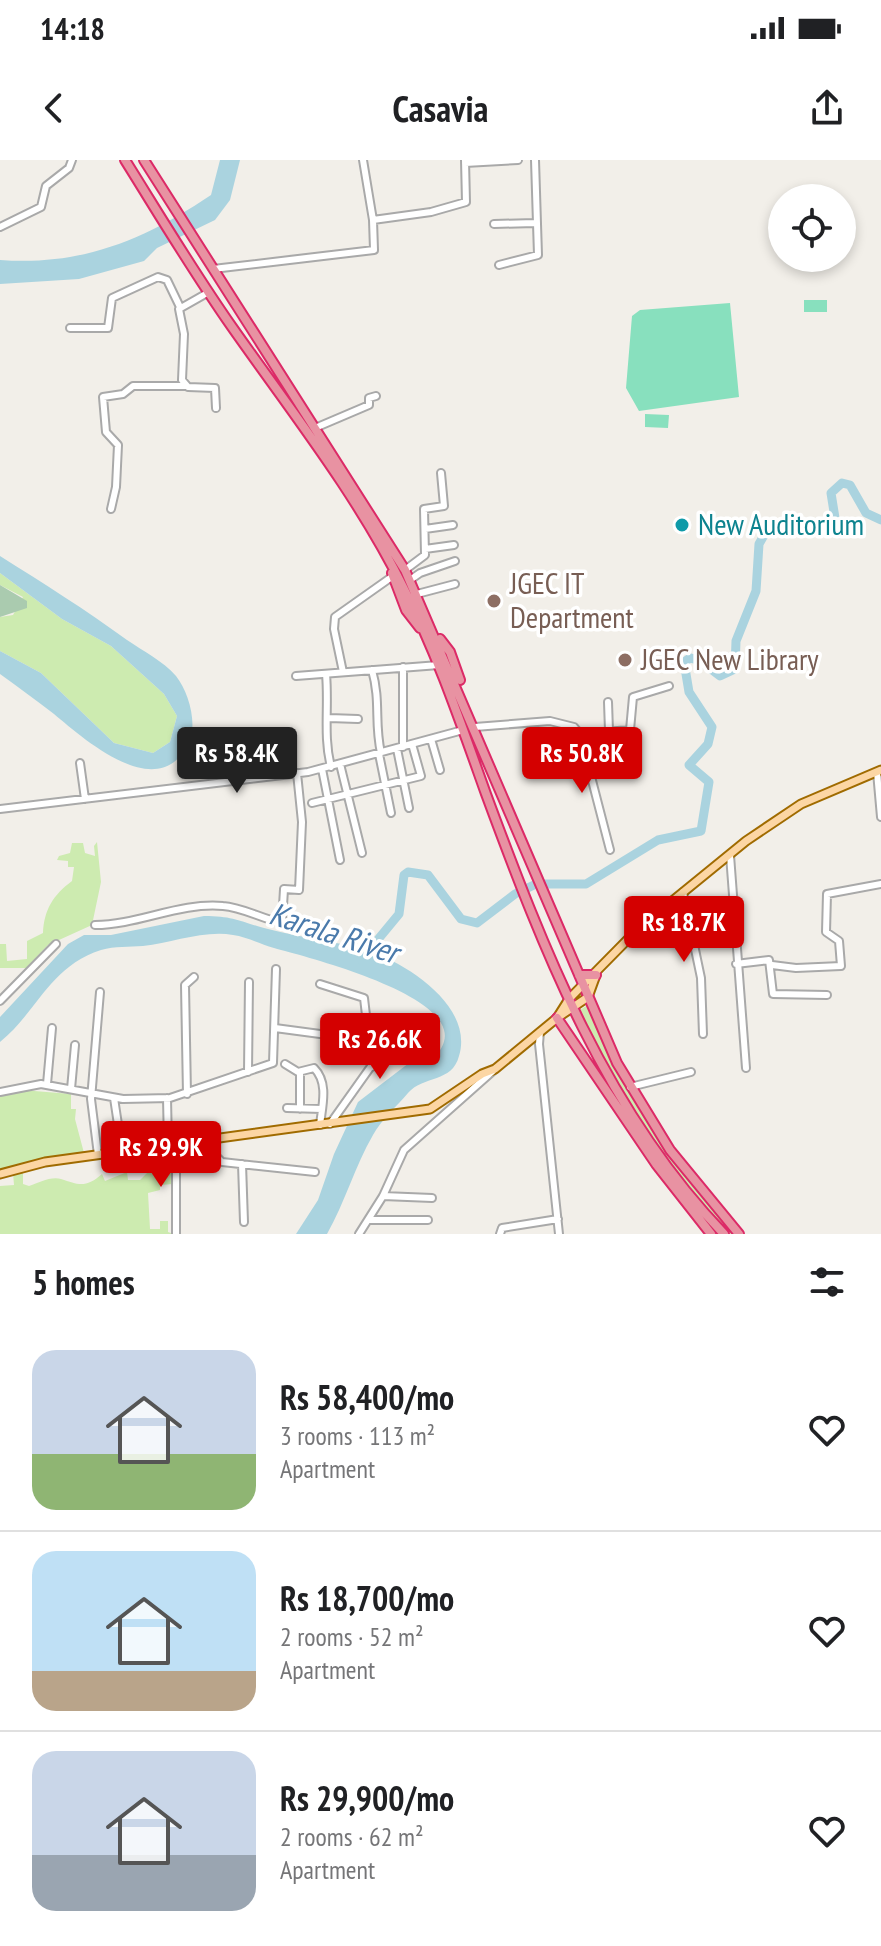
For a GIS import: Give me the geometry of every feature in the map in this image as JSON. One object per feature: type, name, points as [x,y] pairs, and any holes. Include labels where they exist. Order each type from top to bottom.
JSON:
[{"type":"highway","points":[[125,160],[184,255],[287,401],[388,559],[463,698],[583,986],[630,1087],[670,1150],[739,1234]]},
{"type":"highway","points":[[144,160],[405,570],[417,594],[439,665],[513,864],[584,1032],[646,1137],[724,1234]]},
{"type":"highway","points":[[388,559],[406,610],[430,634]]},
{"type":"highway","points":[[463,730],[475,727]]},
{"type":"highway","points":[[578,974],[584,978],[596,975]]},
{"type":"highway","points":[[557,1018],[571,1018],[584,1032]]},
{"type":"highway","points":[[557,1018],[656,1164],[711,1234]]},
{"type":"main road","points":[[557,1018],[569,999],[638,929],[782,815],[879,771]]},
{"type":"main road","points":[[0,1174],[40,1163],[430,1109],[482,1074],[495,1069],[588,997],[596,975]]},
{"type":"street","points":[[0,227],[41,207],[46,186],[69,168],[72,160]]},
{"type":"street","points":[[213,269],[374,250],[373,220],[363,160]]},
{"type":"street","points":[[373,220],[431,212],[466,202],[465,161],[518,160]]},
{"type":"street","points":[[499,265],[538,255],[535,160]]},
{"type":"street","points":[[494,224],[535,223]]},
{"type":"street","points":[[70,328],[108,328],[112,298],[158,277],[167,280],[180,307],[185,386]]},
{"type":"street","points":[[180,307],[209,292]]},
{"type":"street","points":[[111,509],[116,487],[118,445],[106,432],[103,397],[123,394],[133,386],[215,388],[216,408]]},
{"type":"street","points":[[315,428],[353,414],[369,405],[369,398],[376,396]]},
{"type":"street","points":[[405,570],[425,555],[424,509],[444,506],[441,473]]},
{"type":"street","points":[[425,529],[453,525]]},
{"type":"street","points":[[425,549],[454,545]]},
{"type":"street","points":[[410,580],[420,573],[455,561]]},
{"type":"street","points":[[343,672],[334,629],[335,617],[393,576]]},
{"type":"street","points":[[417,594],[455,584]]},
{"type":"street","points":[[296,676],[439,665]]},
{"type":"street","points":[[403,667],[400,748],[402,782],[409,808]]},
{"type":"street","points":[[372,670],[380,700],[377,722],[380,753],[391,813]]},
{"type":"street","points":[[326,674],[329,718],[324,735],[331,767]]},
{"type":"street","points":[[580,734],[632,728],[633,697],[669,686]]},
{"type":"street","points":[[608,702],[609,731]]},
{"type":"street","points":[[329,718],[358,719]]},
{"type":"street","points":[[475,727],[550,721],[574,727],[580,734],[610,850]]},
{"type":"street","points":[[0,809],[322,769],[463,730]]},
{"type":"street","points":[[431,739],[440,770]]},
{"type":"street","points":[[312,803],[421,776],[412,744]]},
{"type":"street","points":[[80,763],[85,799]]},
{"type":"street","points":[[340,764],[362,853]]},
{"type":"street","points":[[322,769],[340,860]]},
{"type":"street","points":[[879,771],[881,817]]},
{"type":"street","points":[[95,925],[130,922],[192,907],[222,905],[282,923],[284,889],[299,890],[302,822],[297,773]]},
{"type":"street","points":[[730,855],[746,1068]]},
{"type":"street","points":[[736,964],[767,960],[772,965],[796,968],[841,966],[839,941],[826,932],[827,894],[881,884]]},
{"type":"street","points":[[683,892],[701,978],[703,1034]]},
{"type":"street","points":[[0,1001],[56,944]]},
{"type":"street","points":[[772,965],[773,994],[827,995]]},
{"type":"street","points":[[0,1092],[47,1084],[114,1098],[167,1098],[187,1094],[275,1062],[276,969]]},
{"type":"street","points":[[187,1094],[185,985],[194,977]]},
{"type":"street","points":[[248,1072],[249,982]]},
{"type":"street","points":[[320,984],[363,997],[372,1067]]},
{"type":"street","points":[[98,1155],[92,1093],[100,992]]},
{"type":"street","points":[[330,1124],[404,1020]]},
{"type":"street","points":[[47,1084],[52,1028]]},
{"type":"street","points":[[275,1028],[320,1034],[369,1032]]},
{"type":"street","points":[[540,1032],[559,1234]]},
{"type":"street","points":[[530,1041],[539,1044]]},
{"type":"street","points":[[71,1089],[75,1045]]},
{"type":"street","points":[[285,1064],[300,1072],[314,1068],[319,1074],[323,1082],[320,1125]]},
{"type":"street","points":[[359,1234],[383,1196],[404,1150],[495,1069]]},
{"type":"street","points":[[300,1072],[300,1109]]},
{"type":"street","points":[[630,1087],[691,1072]]},
{"type":"street","points":[[114,1098],[122,1151]]},
{"type":"street","points":[[167,1098],[176,1234]]},
{"type":"street","points":[[287,1108],[322,1109]]},
{"type":"street","points":[[215,1139],[219,1160],[315,1172]]},
{"type":"street","points":[[242,1164],[244,1222]]},
{"type":"street","points":[[383,1196],[432,1198]]},
{"type":"street","points":[[500,1234],[502,1228],[558,1219]]},
{"type":"street","points":[[370,1220],[428,1220]]},
{"type":"green space","points":[[804,300],[827,300],[827,312],[804,312]]},
{"type":"green space","points":[[730,303],[739,397],[639,411],[626,388],[632,316],[640,310]]},
{"type":"green space","points":[[645,414],[669,415],[668,428],[645,427]]},
{"type":"green space","points":[[0,573],[62,619],[111,646],[164,694],[177,716],[170,742],[153,753],[114,743],[41,673],[0,651],[0,617],[13,615],[23,597],[0,585]]},
{"type":"green space","points":[[0,585],[27,601],[27,608],[0,617]]},
{"type":"green space","points":[[97,842],[101,882],[92,925],[48,945],[26,968],[0,968],[0,944],[6,944],[7,961],[27,959],[27,941],[43,933],[51,904],[72,881],[74,867],[68,867],[68,861],[57,860],[59,856],[70,853],[72,843],[83,843],[85,853],[95,856],[94,846]]},
{"type":"green space","points":[[588,1005],[652,1126],[690,1182],[734,1234],[727,1234],[646,1127],[580,1010]]},
{"type":"green space","points":[[22,1090],[71,1094],[71,1109],[76,1109],[75,1119],[84,1153],[0,1170],[0,1095]]},
{"type":"green space","points":[[172,1168],[173,1184],[160,1185],[160,1190],[148,1193],[150,1229],[160,1229],[160,1221],[168,1221],[168,1232],[174,1234],[0,1234],[0,1186],[14,1185],[13,1173],[23,1171],[23,1184],[29,1186],[53,1178],[87,1183],[102,1174],[105,1181],[127,1172],[128,1180],[140,1180],[151,1169]]},
{"type":"water","points":[[220,160],[240,160],[230,200],[215,220],[157,248],[144,261],[79,279],[0,284],[0,260],[30,261],[85,254],[136,237],[186,211],[211,195]]},
{"type":"water","points":[[0,556],[153,656],[176,676],[188,698],[192,715],[190,740],[177,759],[161,768],[142,768],[122,762],[84,738],[0,674],[0,651],[41,673],[114,743],[153,753],[170,742],[177,716],[164,694],[111,646],[62,619],[0,573]]},
{"type":"water","points":[[204,916],[230,918],[385,957],[419,977],[434,990],[457,1021],[461,1038],[455,1065],[444,1075],[414,1087],[380,1124],[327,1234],[296,1234],[318,1200],[334,1154],[358,1102],[409,1063],[435,1058],[445,1038],[435,1015],[396,989],[341,968],[238,936],[199,935],[143,946],[106,949],[83,958],[56,978],[0,1042],[0,1017],[68,944],[84,935],[111,935]]},
{"type":"waterway","name":"Karala River","points":[[361,960],[399,914],[404,875],[408,872],[428,875],[461,919],[477,923],[515,894],[536,884],[586,884],[658,840],[701,831],[709,782],[689,765],[708,744],[712,727],[689,692],[684,662],[690,658],[699,660],[720,676],[735,669],[736,641],[756,591],[759,544],[767,530],[826,531],[835,518],[831,493],[842,483],[850,485],[866,513],[881,520]]},
{"type":"place","name":"New Auditorium","points":[[682,525]]},
{"type":"place","name":"JGEC IT Department","points":[[494,601]]},
{"type":"place","name":"JGEC New Library","points":[[625,660]]}]
